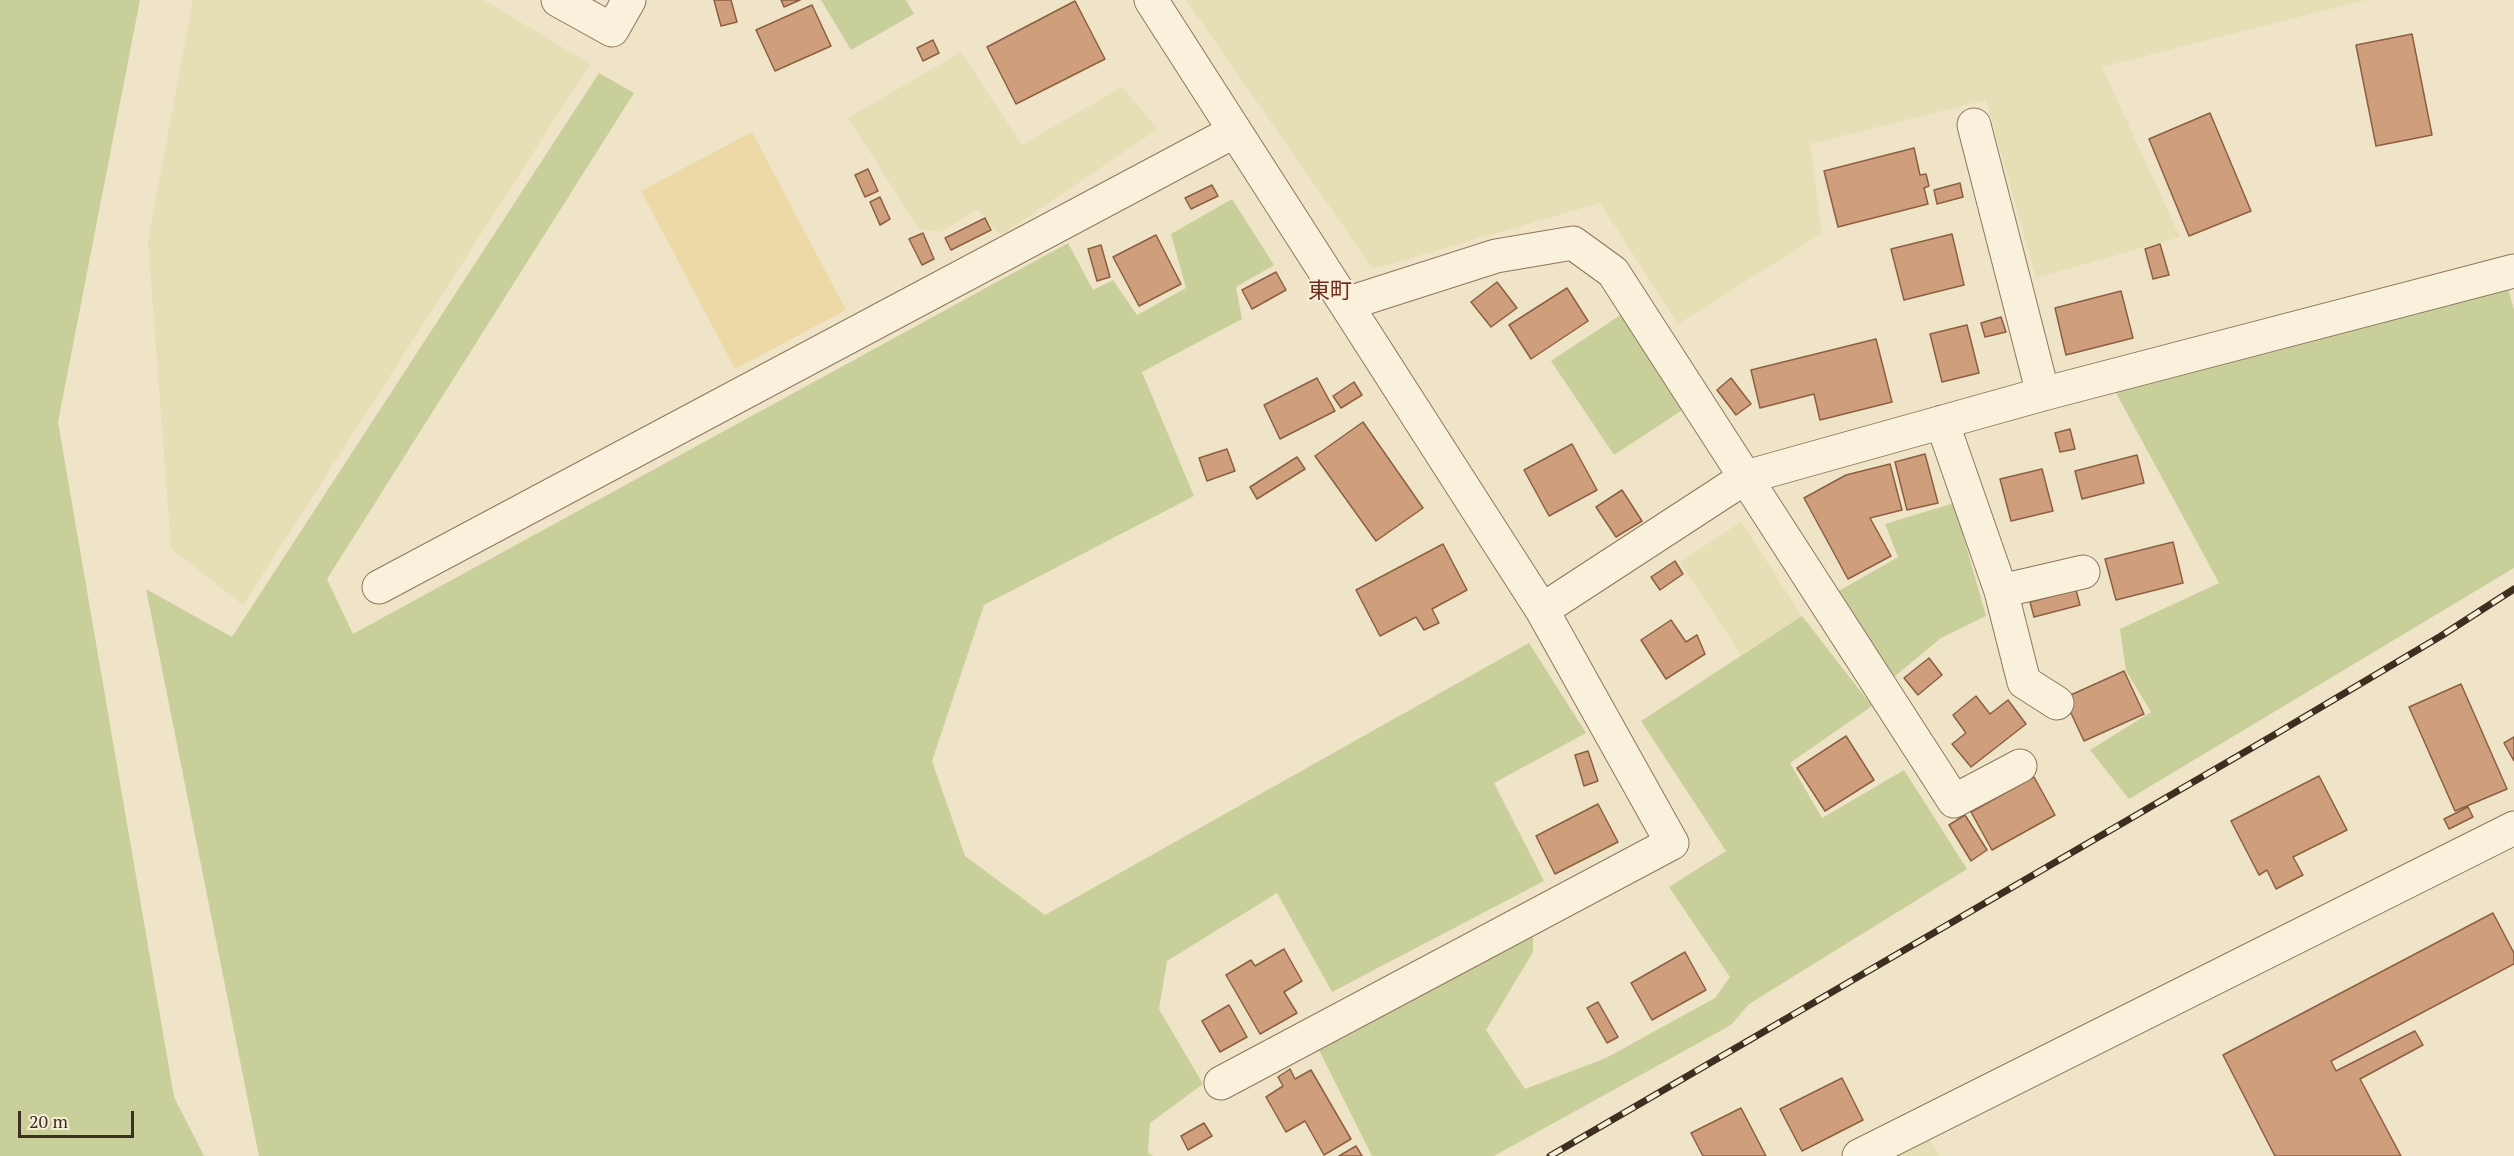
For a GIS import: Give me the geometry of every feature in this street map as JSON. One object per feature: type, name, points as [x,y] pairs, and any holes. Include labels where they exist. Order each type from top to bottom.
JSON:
[{"type":"street","points":[[558,0],[612,30],[629,0]]},
{"type":"street","points":[[1151,0],[1542,610],[1672,843],[1221,1083]]},
{"type":"street","points":[[1974,125],[2043,393]]},
{"type":"street","points":[[379,587],[1234,131]]},
{"type":"street","points":[[1346,304],[1496,256],[1573,243],[1613,272],[1954,801],[2020,766]]},
{"type":"street","points":[[1542,610],[1746,477],[2043,393],[2514,271]]},
{"type":"street","points":[[1942,422],[2001,591],[2024,682],[2057,703]]},
{"type":"street","points":[[2001,591],[2083,572]]},
{"type":"street","points":[[1859,1156],[2514,828]]},
{"type":"shaded area","points":[[193,0],[484,0],[590,64],[243,605],[171,549],[148,241]]},
{"type":"shaded area","points":[[1186,0],[2366,0],[2102,67],[2180,237],[2036,278],[1986,100],[1810,144],[1822,233],[1678,324],[1600,203],[1373,269]]},
{"type":"shaded area","points":[[961,52],[1022,145],[1122,87],[1158,129],[1001,235],[977,210],[940,232],[919,229],[848,118]]},
{"type":"shaded area","points":[[1741,522],[1802,616],[1741,655],[1680,562]]},
{"type":"shaded area","points":[[1929,1140],[1940,1156],[1897,1156]]},
{"type":"green space","points":[[0,0],[140,0],[58,422],[174,1097],[204,1156],[0,1156]]},
{"type":"green space","points":[[821,0],[906,0],[914,14],[851,50]]},
{"type":"green space","points":[[599,73],[634,93],[327,579],[353,634],[1068,243],[1093,290],[1113,280],[1137,315],[1186,288],[1171,234],[1232,199],[1274,265],[1236,287],[1242,319],[1142,372],[1194,496],[984,605],[932,761],[965,856],[1045,915],[1529,643],[1586,733],[1494,783],[1544,881],[1332,992],[1277,893],[1167,961],[1159,1009],[1203,1084],[1150,1123],[1148,1153],[1153,1156],[259,1156],[146,589],[232,637]]},
{"type":"green space","points":[[2508,289],[2514,310],[2514,568],[2129,799],[2090,750],[2151,712],[2126,671],[2120,629],[2219,583],[2115,391]]},
{"type":"green space","points":[[1622,314],[1684,409],[1614,455],[1551,361]]},
{"type":"green space","points":[[1954,503],[1986,616],[1941,638],[1894,677],[1837,592],[1898,557],[1885,524]]},
{"type":"green space","points":[[1802,616],[1872,706],[1790,763],[1822,818],[1904,770],[1967,869],[1749,1004],[1731,1025],[1494,1156],[1372,1156],[1318,1048],[1533,929],[1533,952],[1486,1030],[1525,1089],[1606,1058],[1715,998],[1730,977],[1669,887],[1726,851],[1641,721]]},
{"type":"sand","points":[[752,132],[846,310],[735,369],[641,191]]},
{"type":"building","points":[[714,0],[731,0],[737,22],[721,26]]},
{"type":"building","points":[[781,0],[800,0],[784,7]]},
{"type":"building","points":[[1075,1],[1105,59],[1016,104],[987,47]]},
{"type":"building","points":[[812,5],[831,46],[775,71],[756,30]]},
{"type":"building","points":[[2412,34],[2432,135],[2376,146],[2356,45]]},
{"type":"building","points":[[933,40],[939,53],[923,61],[917,48]]},
{"type":"building","points":[[2210,113],[2251,211],[2189,236],[2149,139]]},
{"type":"building","points":[[1914,148],[1920,175],[1926,174],[1929,186],[1924,188],[1928,204],[1838,227],[1824,171]]},
{"type":"building","points":[[868,169],[878,191],[865,197],[855,175]]},
{"type":"building","points":[[1960,183],[1963,197],[1937,204],[1934,190]]},
{"type":"building","points":[[1212,185],[1218,196],[1191,209],[1185,198]]},
{"type":"building","points":[[880,197],[890,219],[880,225],[870,202]]},
{"type":"building","points":[[985,218],[991,230],[951,250],[945,238]]},
{"type":"building","points":[[923,233],[934,259],[922,265],[909,239]]},
{"type":"building","points":[[1952,234],[1964,285],[1904,300],[1891,249]]},
{"type":"building","points":[[1156,235],[1181,284],[1139,306],[1113,257]]},
{"type":"building","points":[[2160,244],[2169,275],[2153,279],[2145,249]]},
{"type":"building","points":[[1101,245],[1110,277],[1097,281],[1088,249]]},
{"type":"building","points":[[1276,272],[1286,290],[1252,309],[1242,290]]},
{"type":"building","points":[[1497,282],[1517,308],[1491,327],[1471,302]]},
{"type":"building","points":[[1567,288],[1588,321],[1531,359],[1509,325]]},
{"type":"building","points":[[2121,291],[2133,338],[2066,355],[2055,308]]},
{"type":"building","points":[[2001,317],[2006,332],[1985,337],[1981,323]]},
{"type":"building","points":[[1967,325],[1979,373],[1942,382],[1930,334]]},
{"type":"building","points":[[1876,339],[1892,402],[1820,420],[1814,394],[1760,408],[1751,370]]},
{"type":"building","points":[[1317,378],[1335,411],[1280,439],[1264,405]]},
{"type":"building","points":[[1731,378],[1751,404],[1736,415],[1717,390]]},
{"type":"building","points":[[1354,382],[1362,395],[1341,408],[1333,396]]},
{"type":"building","points":[[1363,422],[1423,508],[1376,541],[1315,456]]},
{"type":"building","points":[[2070,429],[2075,449],[2060,452],[2055,433]]},
{"type":"building","points":[[1572,444],[1597,490],[1549,516],[1524,470]]},
{"type":"building","points":[[1227,449],[1235,471],[1207,481],[1199,458]]},
{"type":"building","points":[[1925,454],[1938,503],[1907,510],[1895,462]]},
{"type":"building","points":[[2137,455],[2144,483],[2082,499],[2075,471]]},
{"type":"building","points":[[1297,457],[1305,469],[1257,499],[1250,487]]},
{"type":"building","points":[[1890,464],[1902,510],[1870,518],[1891,556],[1848,579],[1804,498],[1846,475]]},
{"type":"building","points":[[2042,469],[2053,511],[2011,521],[2000,479]]},
{"type":"building","points":[[1622,490],[1642,521],[1616,537],[1596,507]]},
{"type":"building","points":[[2173,542],[2183,583],[2116,600],[2105,559]]},
{"type":"building","points":[[1443,544],[1467,590],[1432,609],[1439,623],[1424,630],[1416,617],[1380,636],[1356,590]]},
{"type":"building","points":[[1675,561],[1683,574],[1660,590],[1651,577]]},
{"type":"building","points":[[2076,590],[2080,605],[2034,617],[2030,602]]},
{"type":"building","points":[[1671,620],[1686,642],[1697,635],[1705,654],[1666,679],[1641,640]]},
{"type":"building","points":[[1929,658],[1942,675],[1918,695],[1904,678]]},
{"type":"building","points":[[2124,671],[2144,714],[2084,741],[2064,698]]},
{"type":"building","points":[[2461,684],[2507,789],[2455,811],[2409,707]]},
{"type":"building","points":[[1976,696],[1990,714],[2008,700],[2026,724],[1971,767],[1952,744],[1966,733],[1953,715]]},
{"type":"building","points":[[1846,736],[1874,780],[1825,811],[1797,768]]},
{"type":"building","points":[[2514,737],[2514,761],[2504,743]]},
{"type":"building","points":[[1588,751],[1598,781],[1584,786],[1575,755]]},
{"type":"building","points":[[2319,776],[2347,830],[2293,857],[2303,875],[2276,889],[2267,870],[2259,875],[2231,821]]},
{"type":"building","points":[[2034,777],[2055,815],[1992,850],[1971,812]]},
{"type":"building","points":[[1598,804],[1618,842],[1555,874],[1536,836]]},
{"type":"building","points":[[2468,807],[2473,817],[2449,829],[2444,819]]},
{"type":"building","points":[[1965,815],[1987,850],[1971,861],[1949,825]]},
{"type":"building","points":[[2493,913],[2514,953],[2514,964],[2331,1061],[2336,1071],[2415,1031],[2423,1045],[2360,1079],[2401,1156],[2275,1156],[2223,1055]]},
{"type":"building","points":[[1284,949],[1302,981],[1284,992],[1297,1013],[1260,1034],[1226,975],[1251,960],[1255,966]]},
{"type":"building","points":[[1685,952],[1706,990],[1652,1020],[1631,983]]},
{"type":"building","points":[[1598,1002],[1618,1037],[1607,1043],[1587,1008]]},
{"type":"building","points":[[1229,1005],[1247,1037],[1220,1052],[1202,1021]]},
{"type":"building","points":[[1290,1069],[1295,1079],[1311,1070],[1351,1139],[1324,1155],[1305,1121],[1286,1132],[1266,1097],[1283,1086],[1278,1077]]},
{"type":"building","points":[[1842,1078],[1863,1120],[1802,1151],[1780,1109]]},
{"type":"building","points":[[1741,1108],[1766,1156],[1703,1156],[1691,1133]]},
{"type":"building","points":[[1204,1123],[1212,1136],[1188,1150],[1181,1136]]},
{"type":"building","points":[[1356,1146],[1362,1156],[1339,1156]]},
{"type":"railway","points":[[1550,1156],[2274,735],[2441,636],[2514,589]]},
{"type":"district","name":"東町","points":[[1330,292]]}]
